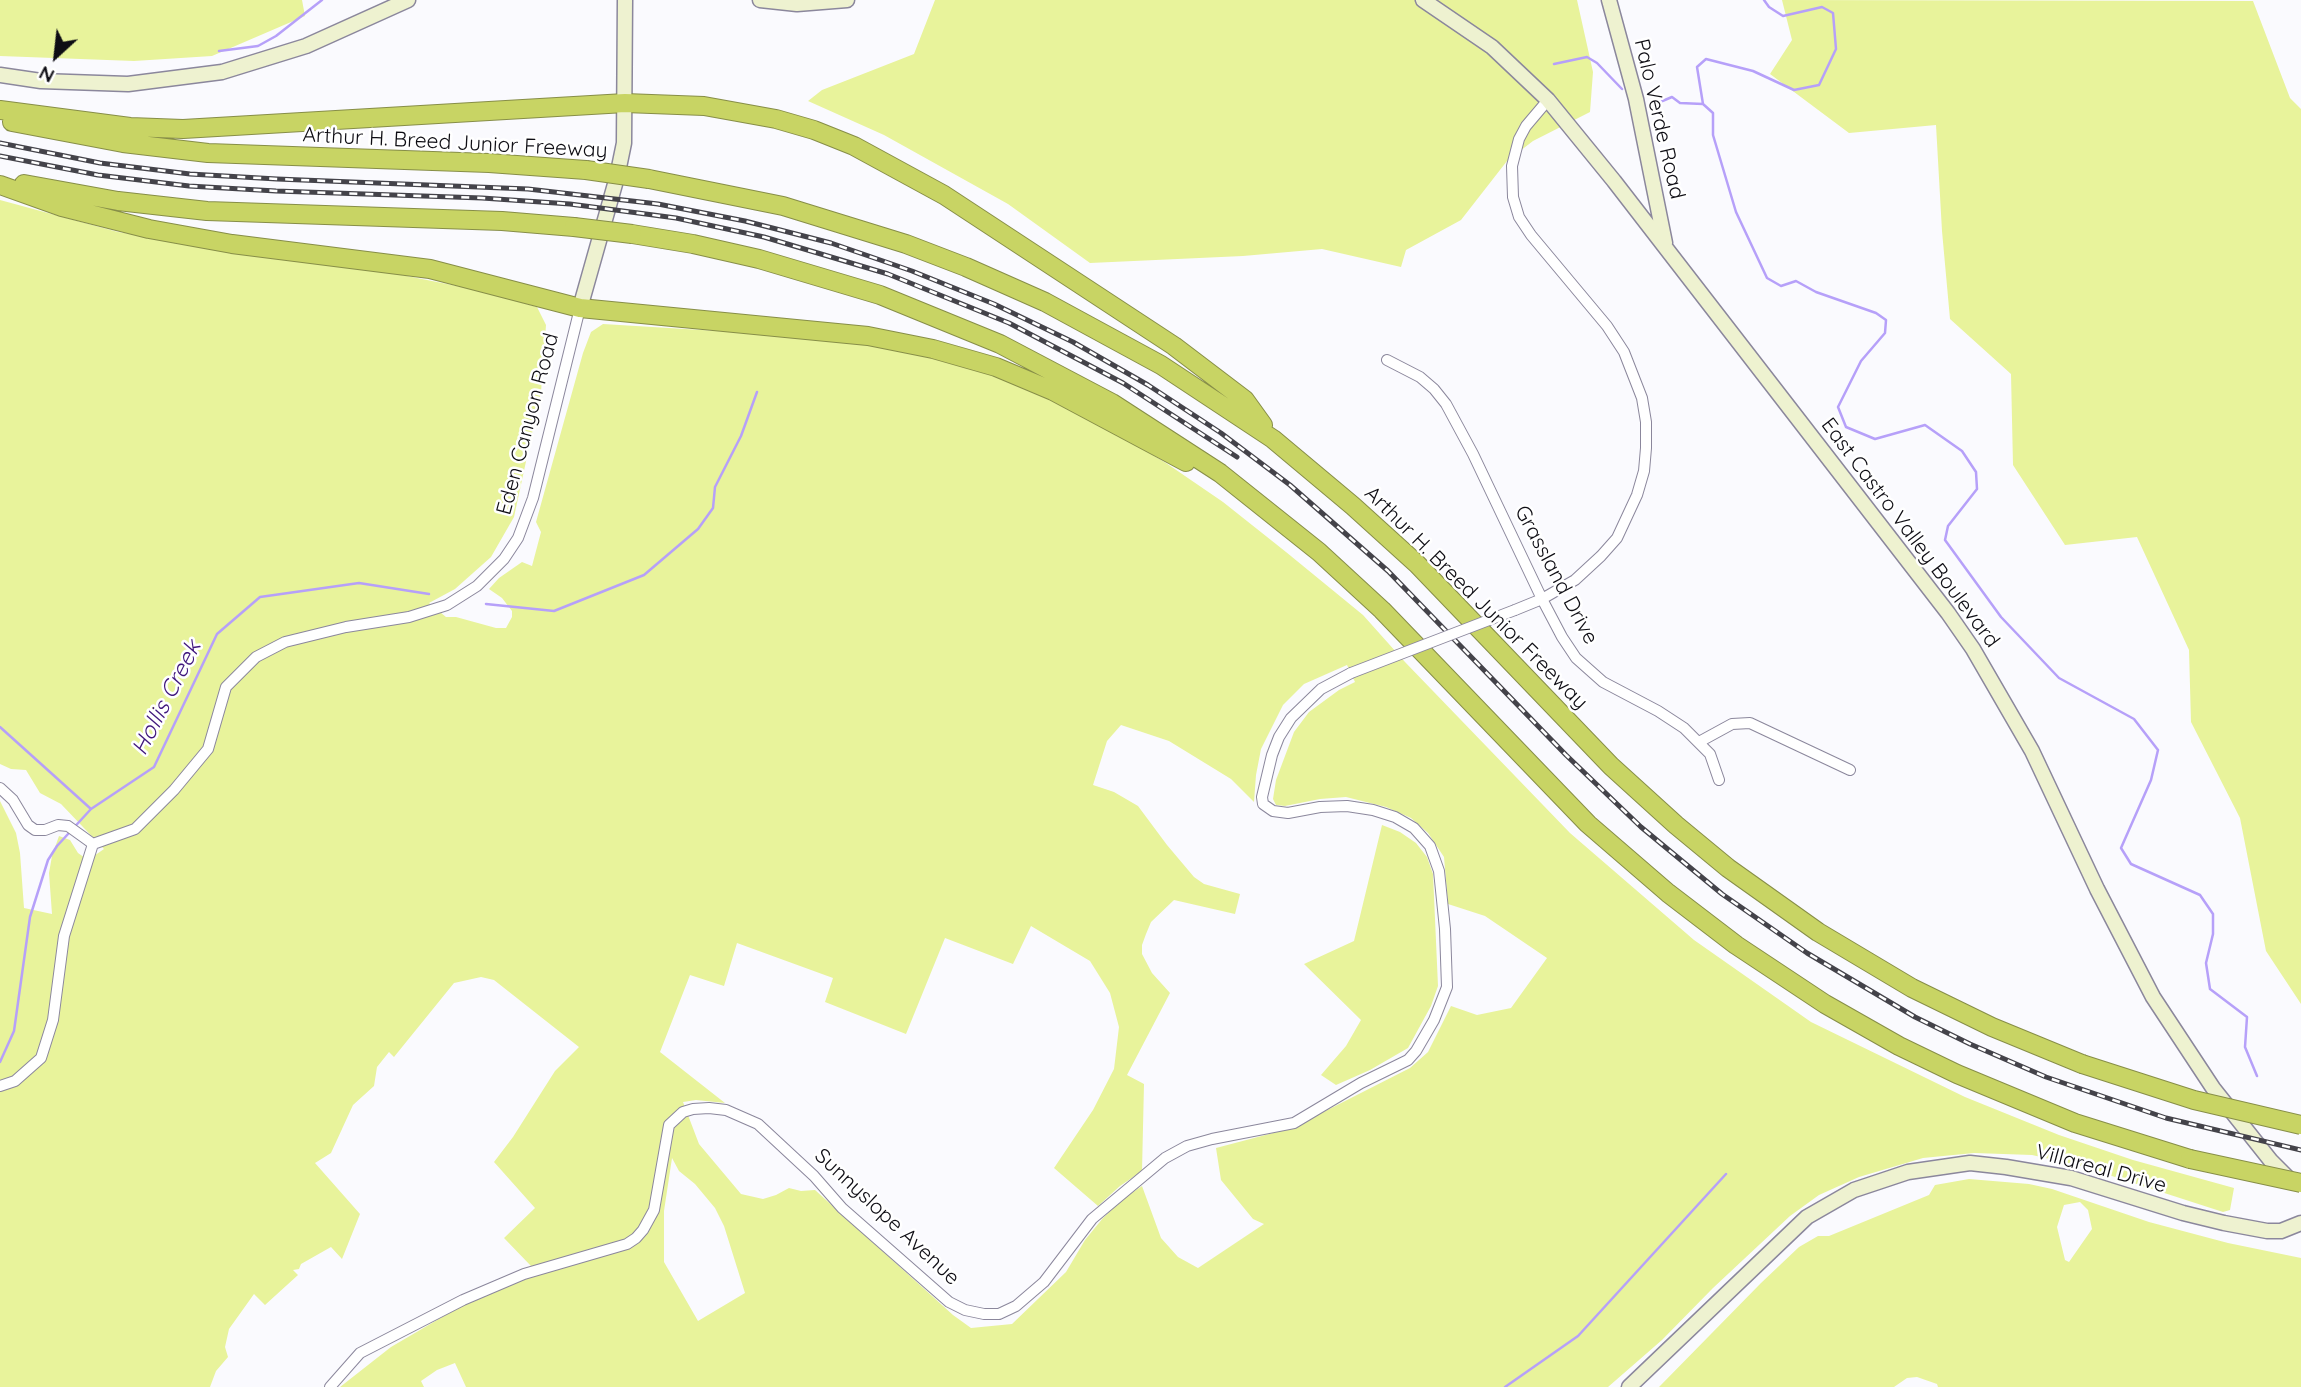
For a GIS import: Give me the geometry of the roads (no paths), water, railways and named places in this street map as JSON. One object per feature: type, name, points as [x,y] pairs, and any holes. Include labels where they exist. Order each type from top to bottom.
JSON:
[{"type":"highway","points":[[0,110],[130,127],[196,130],[625,103],[683,104],[757,115],[814,130],[873,155],[944,195],[1174,346],[1245,400],[1273,439]]},
{"type":"highway","name":"Arthur H. Breed Junior Freeway","points":[[0,119],[101,140],[208,153],[489,163],[649,178],[720,191],[814,214],[896,240],[966,267],[1045,302],[1124,344],[1207,394],[1273,439],[1393,542],[1611,766],[1668,818],[1728,868],[1818,932],[1912,988],[2002,1032],[2082,1064],[2194,1100],[2301,1125]]},
{"type":"highway","points":[[0,179],[94,197],[196,210],[502,221],[632,234],[717,249],[801,270],[880,295],[961,327],[1039,363],[1112,403],[1185,449],[1254,498],[1366,595],[1588,824],[1652,880],[1737,945],[1825,1003],[1947,1069],[2015,1100],[2075,1123],[2190,1158],[2301,1184]]},
{"type":"highway","points":[[0,185],[62,207],[158,230],[250,246],[430,269],[580,308],[869,336],[949,353],[1010,373],[1053,391],[1254,498]]},
{"type":"main road","points":[[0,75],[41,81],[128,84],[222,72],[306,47],[408,0]]},
{"type":"main road","name":"Eden Canyon Road","points":[[580,308],[624,143],[625,0]]},
{"type":"main road","points":[[760,0],[807,4],[848,0]]},
{"type":"main road","name":"East Castro Valley Boulevard","points":[[1423,0],[1492,47],[1548,100],[1666,247],[1948,612],[1973,649],[2032,751],[2097,889],[2154,997],[2186,1049],[2224,1101],[2271,1161],[2301,1190]]},
{"type":"main road","name":"Palo Verde Road","points":[[1609,0],[1636,99],[1666,247]]},
{"type":"main road","name":"Villareal Drive","points":[[1629,1387],[1807,1217],[1854,1190],[1908,1172],[1970,1163],[2006,1167],[2071,1178],[2224,1223],[2281,1231],[2301,1223]]},
{"type":"street","name":"Sunnyslope Avenue","points":[[330,1387],[360,1353],[463,1300],[524,1274],[627,1244],[636,1238],[654,1210],[669,1125],[683,1112],[692,1109],[726,1110],[758,1124],[814,1176],[842,1208],[949,1301],[965,1310],[999,1314],[1016,1306],[1044,1282],[1092,1219],[1165,1158],[1187,1146],[1212,1139],[1294,1123],[1361,1083],[1408,1060],[1434,1020],[1447,987],[1439,871],[1430,846],[1414,828],[1395,817],[1347,806],[1320,807],[1288,813],[1273,811],[1263,804],[1262,792],[1272,755],[1287,724],[1305,702],[1321,689],[1351,673],[1542,599],[1581,575],[1617,538],[1637,495],[1644,471],[1646,422],[1642,398],[1624,352],[1607,326],[1531,236],[1519,217],[1513,197],[1511,166],[1519,139],[1526,126],[1548,100]]},
{"type":"street","name":"Eden Canyon Road","points":[[93,844],[135,829],[174,790],[208,749],[226,687],[256,657],[285,642],[316,633],[435,610],[467,593],[496,568],[518,538],[528,513],[580,308]]},
{"type":"street","name":"Grassland Drive","points":[[1387,360],[1420,377],[1434,388],[1446,404],[1569,648],[1593,674],[1614,689],[1667,716],[1699,742],[1713,760],[1719,780]]},
{"type":"street","points":[[1699,742],[1732,724],[1750,723],[1850,770]]},
{"type":"street","points":[[0,788],[13,800],[28,825],[35,830],[45,830],[58,825],[68,826],[93,844],[64,936],[53,1020],[41,1058],[15,1081],[0,1086]]},
{"type":"waterway","points":[[219,51],[258,46],[276,36],[322,0]]},
{"type":"waterway","points":[[1764,0],[1769,7],[1783,16],[1822,7],[1833,13],[1836,49],[1819,85],[1794,90],[1753,71],[1706,59],[1697,67],[1703,104],[1713,113],[1713,135],[1736,212],[1767,278],[1781,286],[1796,281],[1816,292],[1876,313],[1886,320],[1885,333],[1861,361],[1838,407],[1846,427],[1875,439],[1925,425],[1962,451],[1976,472],[1977,489],[1948,526],[1945,540],[2001,617],[2059,678],[2134,719],[2158,750],[2151,780],[2121,848],[2131,864],[2200,895],[2213,914],[2213,934],[2206,963],[2210,989],[2247,1017],[2245,1047],[2257,1076]]},
{"type":"waterway","points":[[1554,64],[1587,57],[1597,63],[1622,89]]},
{"type":"waterway","points":[[1660,102],[1672,97],[1680,103],[1703,104]]},
{"type":"waterway","name":"Hollis Creek","points":[[486,604],[554,611],[644,575],[698,529],[713,508],[715,487],[741,436],[757,392]]},
{"type":"waterway","name":"Hollis Creek","points":[[0,1062],[14,1031],[30,917],[48,860],[57,846],[91,809],[154,767],[217,634],[260,597],[359,583],[429,594]]},
{"type":"waterway","name":"Hollis Creek","points":[[0,727],[91,809]]},
{"type":"waterway","points":[[1505,1387],[1578,1336],[1726,1174]]},
{"type":"railway","points":[[0,143],[100,163],[190,174],[528,189],[658,204],[745,221],[831,243],[912,271],[994,304],[1073,342],[1148,385],[1221,433],[1290,485],[1388,571],[1566,755],[1641,827],[1722,894],[1807,953],[1915,1017],[2046,1077],[2166,1118],[2301,1150]]},
{"type":"railway","points":[[0,156],[98,175],[189,186],[570,204],[676,218],[764,237],[888,274],[1009,323],[1123,383],[1237,457]]}]
